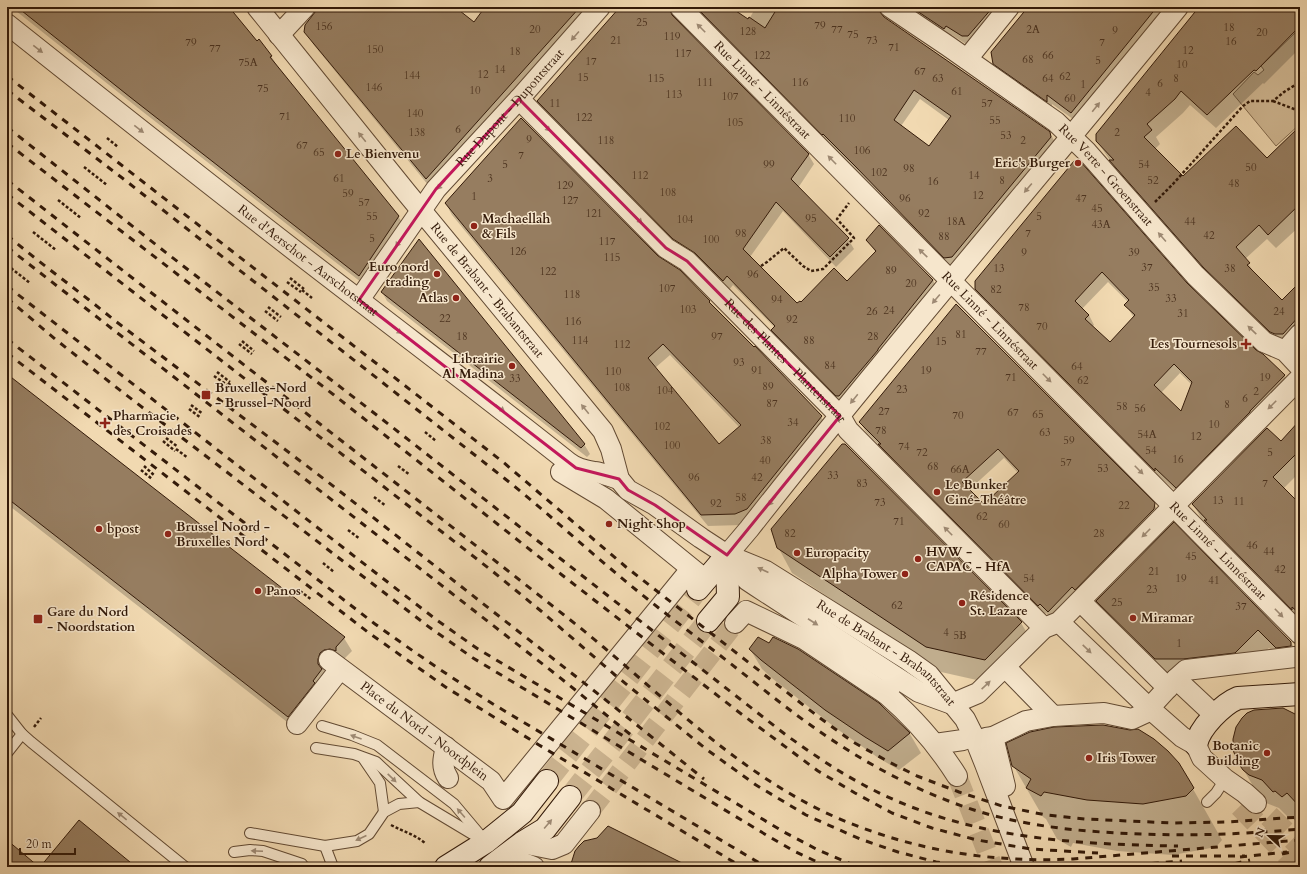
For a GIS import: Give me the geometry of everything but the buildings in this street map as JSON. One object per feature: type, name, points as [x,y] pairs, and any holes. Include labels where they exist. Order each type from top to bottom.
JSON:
[{"type":"street","name":"Rue de Brabant - Brabantstraat","points":[[257,7],[278,35],[603,431],[611,449],[619,479],[628,490],[655,505],[727,555],[747,580],[756,586],[919,692],[952,704]]},
{"type":"street","points":[[278,35],[305,7]]},
{"type":"street","name":"Rue Dupont - Dupontstraat","points":[[358,300],[436,189],[519,99],[600,7]]},
{"type":"street","name":"Rue Linné - Linnéstraat","points":[[680,7],[856,184],[859,190],[951,280],[1300,634]]},
{"type":"street","name":"Rue Verte - Groenstraat","points":[[890,7],[1056,122],[1093,158],[1195,275],[1264,342],[1285,351],[1300,367]]},
{"type":"street","points":[[967,59],[1009,7]]},
{"type":"street","points":[[694,575],[727,555],[951,280],[1072,137],[1178,7]]},
{"type":"street","name":"Rue d'Aerschot - Aarschotstraat","points":[[7,24],[358,300],[572,465],[585,471],[595,472],[619,479]]},
{"type":"street","name":"Rue des Plantes - Plantenstraat","points":[[519,99],[666,248],[687,261],[692,266],[840,416],[848,430],[1052,625],[1182,737],[1196,745]]},
{"type":"street","points":[[1285,351],[1300,334]]},
{"type":"street","points":[[1024,867],[975,739],[964,719],[952,704],[978,693],[1052,625],[1300,378]]},
{"type":"street","points":[[561,472],[606,499],[694,575]]},
{"type":"street","points":[[694,575],[697,544]]},
{"type":"street","points":[[708,621],[728,597],[727,555]]},
{"type":"street","name":"Place du Nord - Noordplein","points":[[297,724],[335,664],[491,781],[504,799],[694,575]]},
{"type":"street","points":[[1083,604],[1172,683],[1207,708]]},
{"type":"street","points":[[741,617],[772,613],[804,640],[890,687],[903,709],[926,732],[944,755],[957,776]]},
{"type":"street","points":[[1008,793],[990,738],[1026,721],[1053,716],[1104,713],[1132,719],[1149,708],[1186,670],[1295,657]]},
{"type":"street","points":[[1009,671],[1053,716]]},
{"type":"street","points":[[1248,805],[1202,758],[1196,745],[1197,738],[1215,715],[1231,701],[1238,698],[1300,694]]},
{"type":"street","points":[[935,744],[963,740]]},
{"type":"street","points":[[446,747],[443,760],[443,770],[448,778]]},
{"type":"street","points":[[446,867],[486,842],[522,813],[547,781]]},
{"type":"street","points":[[509,860],[544,829],[570,797]]},
{"type":"street","points":[[509,860],[552,849],[564,844],[590,811]]},
{"type":"street","points":[[486,842],[509,860],[534,867]]},
{"type":"lane","points":[[7,715],[185,867]]},
{"type":"lane","points":[[322,726],[352,735],[377,745],[454,804],[486,842]]},
{"type":"lane","points":[[7,752],[27,732]]},
{"type":"lane","points":[[316,748],[354,754],[376,762],[418,802],[486,842]]},
{"type":"lane","points":[[363,758],[380,783],[384,812]]},
{"type":"lane","points":[[1207,802],[1216,793],[1225,780]]},
{"type":"lane","points":[[250,833],[325,846],[357,841],[369,834],[384,812],[399,804],[418,802]]},
{"type":"lane","points":[[325,846],[333,867]]},
{"type":"lane","points":[[234,852],[250,850],[263,851],[302,864],[304,867]]},
{"type":"path","points":[[1273,101],[1300,82]]},
{"type":"path","points":[[1154,203],[1243,106],[1250,101],[1273,101],[1300,110]]},
{"type":"path","points":[[107,138],[118,147]]},
{"type":"path","points":[[84,167],[107,185]]},
{"type":"path","points":[[761,266],[784,248],[803,266],[811,271],[823,269],[854,238],[836,219],[859,190]]},
{"type":"path","points":[[58,200],[81,218]]},
{"type":"path","points":[[33,232],[56,250]]},
{"type":"path","points":[[7,265],[30,283]]},
{"type":"path","points":[[290,278],[312,298]]},
{"type":"path","points":[[287,282],[302,290]]},
{"type":"path","points":[[268,307],[281,318]]},
{"type":"path","points":[[265,311],[278,321]]},
{"type":"path","points":[[242,341],[254,351]]},
{"type":"path","points":[[239,344],[252,354]]},
{"type":"path","points":[[217,372],[228,384]]},
{"type":"path","points":[[214,376],[239,392]]},
{"type":"path","points":[[192,405],[204,414]]},
{"type":"path","points":[[189,409],[201,418]]},
{"type":"path","points":[[425,432],[436,441]]},
{"type":"path","points":[[166,438],[176,449]]},
{"type":"path","points":[[163,441],[188,458]]},
{"type":"path","points":[[144,466],[155,476]]},
{"type":"path","points":[[398,466],[410,475]]},
{"type":"path","points":[[141,470],[152,479]]},
{"type":"path","points":[[374,497],[386,506]]},
{"type":"path","points":[[348,530],[360,539]]},
{"type":"path","points":[[323,563],[334,572]]},
{"type":"path","points":[[300,591],[312,600]]},
{"type":"path","points":[[27,732],[41,718]]},
{"type":"path","points":[[391,824],[404,832],[415,835],[425,844]]},
{"type":"highlighted area","points":[[519,99],[666,248],[687,261],[840,416],[727,555],[655,505],[628,490],[619,479],[576,468],[359,300],[436,189]]},
{"type":"shaded area","points":[[1300,28],[1300,124],[1276,146],[1233,94],[1254,72],[1258,75],[1264,70],[1261,66]]},
{"type":"tunnel","points":[[547,781],[698,589]]},
{"type":"tunnel","points":[[570,797],[708,621]]},
{"type":"tunnel","points":[[590,811],[735,623]]},
{"type":"tunnel","points":[[957,776],[993,867]]},
{"type":"tunnel","points":[[1240,806],[1299,867]]},
{"type":"tunnel","points":[[1269,816],[1300,846]]},
{"type":"railway","points":[[7,76],[503,462],[626,567],[853,742],[917,776],[959,792],[1002,806],[1046,815],[1085,819],[1173,823],[1226,822],[1300,817]]},
{"type":"railway","points":[[7,90],[121,177],[504,478],[627,582],[774,698],[800,718],[868,762],[930,794],[994,816],[1036,825],[1098,832],[1161,835],[1220,834],[1300,829]]},
{"type":"railway","points":[[7,127],[169,255],[378,416],[786,735],[841,772],[898,801],[936,816],[975,827],[1055,840],[1178,846]]},
{"type":"railway","points":[[7,143],[334,395],[740,713],[818,771],[892,813],[932,828],[977,840],[1031,849],[1098,853]]},
{"type":"railway","points":[[7,180],[564,615],[726,750],[795,797],[833,816],[891,838],[950,852],[1011,859],[1073,859],[1300,840]]},
{"type":"railway","points":[[7,194],[491,570],[615,675],[706,749],[756,785],[806,815],[860,839],[898,852],[936,862],[969,867]]},
{"type":"railway","points":[[7,235],[114,320],[328,482],[704,779]]},
{"type":"railway","points":[[7,247],[558,676],[631,735]]},
{"type":"railway","points":[[7,286],[438,621],[478,649],[784,832],[818,850],[858,867]]},
{"type":"railway","points":[[7,298],[55,339],[121,391],[429,627],[473,658],[768,836],[794,851],[828,867]]},
{"type":"railway","points":[[7,339],[375,624],[419,655],[493,704],[766,867]]},
{"type":"railway","points":[[7,353],[369,633],[447,688],[742,867]]},
{"type":"railway","points":[[1282,854],[1300,850]]},
{"type":"railway","points":[[1240,857],[1287,852]]},
{"type":"railway","points":[[1172,856],[1245,856]]},
{"type":"railway","points":[[1221,867],[1250,860]]},
{"type":"railway","points":[[1110,867],[1182,861]]},
{"type":"place","name":"Le Bienvenu","points":[[338,154]]},
{"type":"place","name":"Eric's Burger","points":[[1078,163]]},
{"type":"place","name":"Machaellah & Fils","points":[[474,226]]},
{"type":"place","name":"Euro nord trading","points":[[437,274]]},
{"type":"place","name":"Atlas","points":[[456,298]]},
{"type":"place","name":"Les Tournesols","points":[[1246,344]]},
{"type":"place","name":"Librairie Al Madina","points":[[512,366]]},
{"type":"place","name":"Bruxelles-Nord - Brussel-Noord","points":[[206,395]]},
{"type":"place","name":"Pharmacie des Croisades","points":[[105,423]]},
{"type":"place","name":"Le Bunker Ciné-Théâtre","points":[[937,492]]},
{"type":"place","name":"Night Shop","points":[[609,524]]},
{"type":"place","name":"bpost","points":[[99,529]]},
{"type":"place","name":"Brussel Noord - Bruxelles Nord","points":[[168,534]]},
{"type":"place","name":"Europacity","points":[[797,553]]},
{"type":"place","name":"HVW - CAPAC - HfA","points":[[918,559]]},
{"type":"place","name":"Alpha Tower","points":[[905,574]]},
{"type":"place","name":"Panos","points":[[258,591]]},
{"type":"place","name":"Résidence St. Lazare","points":[[962,603]]},
{"type":"place","name":"Miramar","points":[[1133,618]]},
{"type":"place","name":"Gare du Nord - Noordstation","points":[[38,619]]},
{"type":"place","name":"Botanic Building","points":[[1267,753]]},
{"type":"place","name":"Iris Tower","points":[[1089,758]]}]
